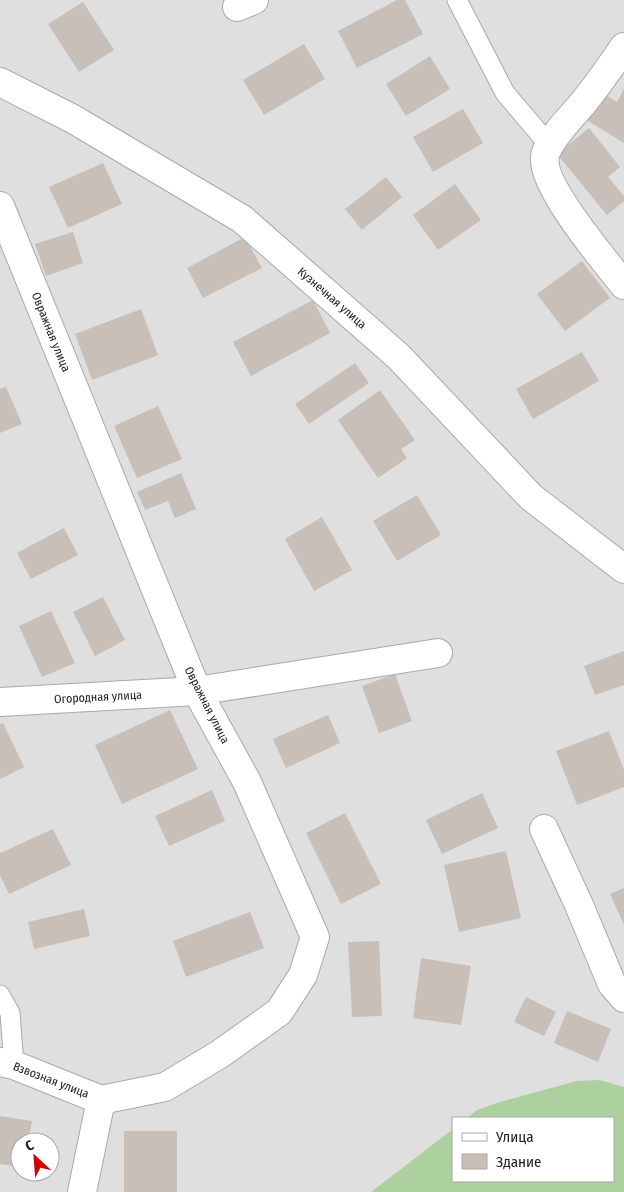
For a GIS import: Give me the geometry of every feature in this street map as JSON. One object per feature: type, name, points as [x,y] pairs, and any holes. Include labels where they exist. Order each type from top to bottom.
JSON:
[{"type":"street","points":[[624,47],[545,154],[548,174],[563,206],[624,285]]},
{"type":"street","name":"Кузнечная улица","points":[[0,82],[73,119],[242,219],[399,357],[531,497],[624,569]]},
{"type":"street","name":"Овражная улица","points":[[0,206],[197,691],[247,782],[315,936],[303,975],[280,1012],[220,1054],[165,1087],[101,1100]]},
{"type":"street","name":"Огородная улица","points":[[0,702],[197,691],[438,653]]},
{"type":"street","points":[[544,829],[579,905],[612,984],[624,998]]},
{"type":"street","name":"Взвозная улица","points":[[7,1063],[101,1100]]},
{"type":"street","points":[[82,1192],[101,1100]]},
{"type":"lane","points":[[457,0],[505,93],[550,146]]},
{"type":"lane","points":[[0,995],[10,1013],[7,1063]]},
{"type":"shaded area","points":[[0,0],[624,0],[624,1192],[0,1192]]},
{"type":"green space","points":[[600,1080],[624,1087],[624,1192],[371,1192],[452,1130],[452,1182],[614,1182],[614,1117],[468,1117],[477,1110],[500,1102],[577,1081]]},
{"type":"building","points":[[397,0],[405,0],[423,34],[357,68],[338,31]]},
{"type":"building","points":[[83,2],[114,50],[79,72],[48,24]]},
{"type":"building","points":[[304,44],[325,79],[264,115],[243,80]]},
{"type":"building","points":[[430,56],[450,89],[406,116],[386,84]]},
{"type":"building","points":[[624,89],[624,143],[585,119],[601,92],[617,102]]},
{"type":"building","points":[[463,109],[483,143],[433,172],[413,137]]},
{"type":"building","points":[[589,128],[620,167],[608,177],[624,196],[624,201],[607,215],[557,154]]},
{"type":"building","points":[[103,163],[122,204],[68,228],[49,187]]},
{"type":"building","points":[[386,177],[402,197],[362,230],[345,209]]},
{"type":"building","points":[[455,184],[481,220],[438,250],[413,215]]},
{"type":"building","points":[[73,232],[83,263],[46,276],[35,244]]},
{"type":"building","points":[[245,237],[262,268],[203,298],[187,268]]},
{"type":"building","points":[[582,261],[610,298],[565,331],[537,294]]},
{"type":"building","points":[[313,300],[330,333],[251,376],[233,342]]},
{"type":"building","points":[[141,309],[158,355],[92,380],[75,334]]},
{"type":"building","points":[[582,352],[599,381],[533,419],[516,389]]},
{"type":"building","points":[[355,363],[369,383],[309,424],[295,404]]},
{"type":"building","points":[[6,387],[22,424],[0,433],[0,389]]},
{"type":"building","points":[[380,390],[415,440],[401,449],[407,458],[378,478],[338,420]]},
{"type":"building","points":[[158,406],[182,459],[137,478],[114,426]]},
{"type":"building","points":[[181,473],[196,509],[175,518],[168,501],[145,510],[137,492]]},
{"type":"building","points":[[417,495],[441,535],[397,561],[373,521]]},
{"type":"building","points":[[322,517],[352,570],[314,591],[285,539]]},
{"type":"building","points":[[64,528],[78,555],[31,579],[17,553]]},
{"type":"building","points":[[103,597],[125,640],[95,656],[73,612]]},
{"type":"building","points":[[51,611],[75,663],[42,677],[19,626]]},
{"type":"building","points":[[624,651],[624,685],[595,695],[584,666]]},
{"type":"building","points":[[395,674],[412,721],[379,733],[362,686]]},
{"type":"building","points":[[170,710],[198,769],[122,804],[95,745]]},
{"type":"building","points":[[328,715],[340,743],[286,768],[273,739]]},
{"type":"building","points":[[3,723],[24,767],[0,779],[0,724]]},
{"type":"building","points":[[609,731],[624,770],[624,787],[577,805],[556,751]]},
{"type":"building","points":[[212,790],[225,821],[169,846],[155,816]]},
{"type":"building","points":[[482,793],[498,828],[442,854],[426,820]]},
{"type":"building","points":[[345,813],[381,884],[341,904],[306,833]]},
{"type":"building","points":[[53,829],[71,865],[9,894],[0,875],[0,853]]},
{"type":"building","points":[[506,851],[521,918],[459,932],[444,865]]},
{"type":"building","points":[[624,888],[624,925],[610,894]]},
{"type":"building","points":[[84,909],[90,936],[34,949],[28,922]]},
{"type":"building","points":[[250,912],[264,948],[186,977],[173,941]]},
{"type":"building","points":[[379,941],[382,1016],[352,1017],[348,942]]},
{"type":"building","points":[[421,958],[471,966],[461,1025],[413,1018]]},
{"type":"building","points":[[526,997],[556,1012],[544,1036],[514,1022]]},
{"type":"building","points":[[567,1011],[611,1029],[598,1062],[554,1043]]},
{"type":"building","points":[[0,1116],[32,1121],[30,1132],[10,1132],[10,1166],[0,1164]]},
{"type":"building","points":[[124,1131],[177,1131],[177,1192],[124,1192]]}]
